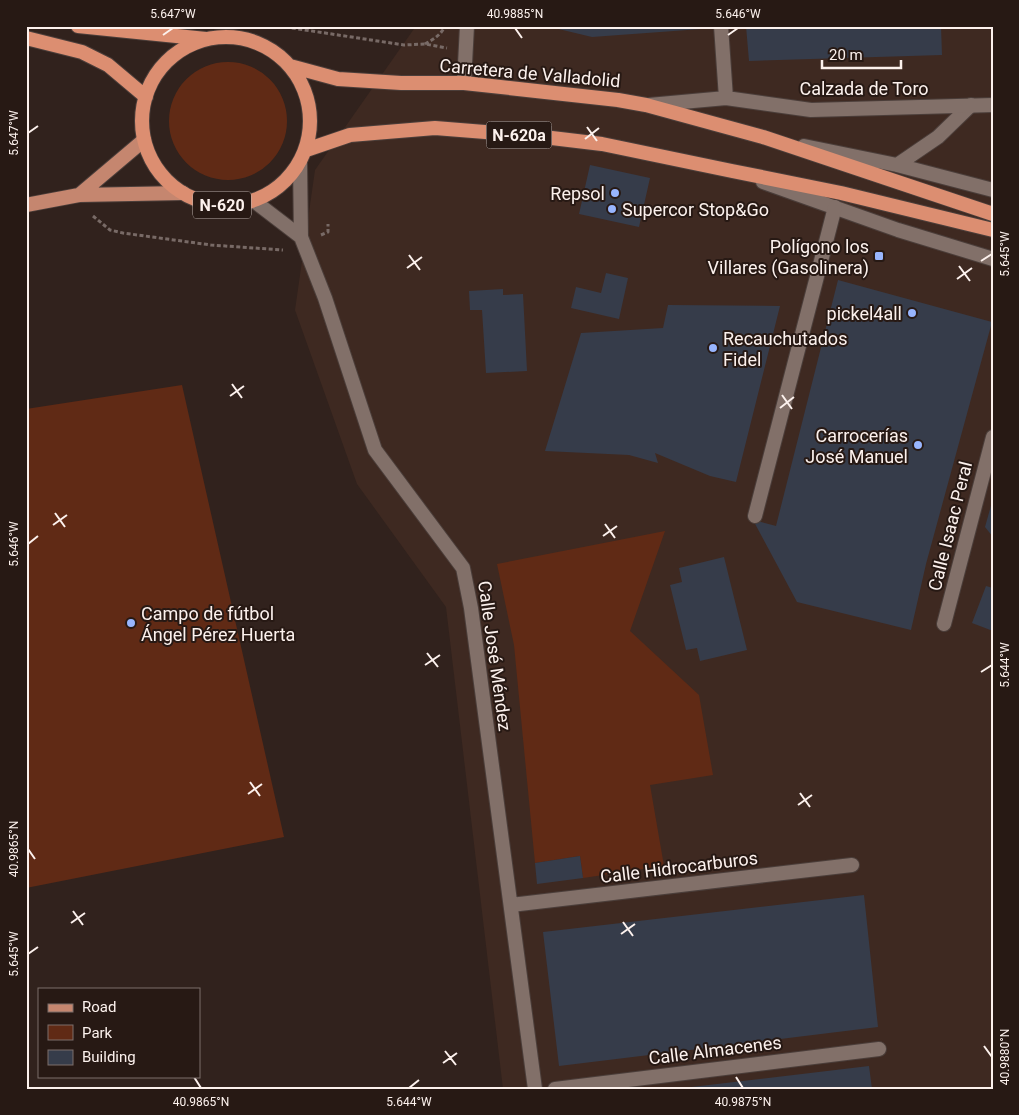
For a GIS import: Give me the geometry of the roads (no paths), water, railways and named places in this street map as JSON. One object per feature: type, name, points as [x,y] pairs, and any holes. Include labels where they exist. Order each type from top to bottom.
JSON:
[{"type":"highway","name":"N-620","points":[[78,26],[207,39],[237,38],[266,46],[290,66],[305,91],[311,121],[306,150],[300,164],[280,187],[254,201],[230,206],[206,203],[183,193],[165,179],[152,161],[144,140],[143,111],[146,97],[159,71],[180,51],[207,39]]},
{"type":"highway","points":[[26,38],[82,52],[108,65],[146,97]]},
{"type":"highway","name":"Carretera de Valladolid","points":[[290,66],[338,79],[402,83],[464,83],[618,100],[646,105],[764,137],[993,214]]},
{"type":"highway","name":"N-620a","points":[[306,150],[350,135],[435,128],[535,136],[602,144],[841,194],[993,230]]},
{"type":"main road","points":[[78,195],[144,140]]},
{"type":"main road","points":[[26,205],[78,195],[183,193]]},
{"type":"street","points":[[464,83],[467,26]]},
{"type":"street","points":[[721,26],[726,98]]},
{"type":"street","name":"Calzada de Toro","points":[[646,105],[726,98],[811,110],[993,105]]},
{"type":"street","points":[[897,166],[938,137],[971,106]]},
{"type":"street","name":"Carretera de Valladolid","points":[[764,137],[897,166],[993,190]]},
{"type":"street","name":"Calle José Méndez","points":[[300,164],[302,240],[325,298],[375,450],[463,568],[471,608],[535,1089]]},
{"type":"street","points":[[732,171],[898,230],[993,260]]},
{"type":"street","points":[[254,201],[302,240]]},
{"type":"street","points":[[755,516],[835,207]]},
{"type":"street","name":"Calle Isaac Peral","points":[[944,624],[993,437]]},
{"type":"street","name":"Calle Hidrocarburos","points":[[511,905],[852,865]]},
{"type":"street","name":"Calle Almacenes","points":[[554,1089],[880,1049]]},
{"type":"place","name":"Repsol","points":[[615,193]]},
{"type":"place","name":"Supercor Stop&Go","points":[[612,209]]},
{"type":"place","name":"Polígono los Villares (Gasolinera)","points":[[879,256]]},
{"type":"place","name":"pickel4all","points":[[912,313]]},
{"type":"place","name":"Recauchutados Fidel","points":[[713,348]]},
{"type":"place","name":"Carrocerías José Manuel","points":[[918,445]]},
{"type":"place","name":"Campo de fútbol Ángel Pérez Huerta","points":[[131,623]]}]
